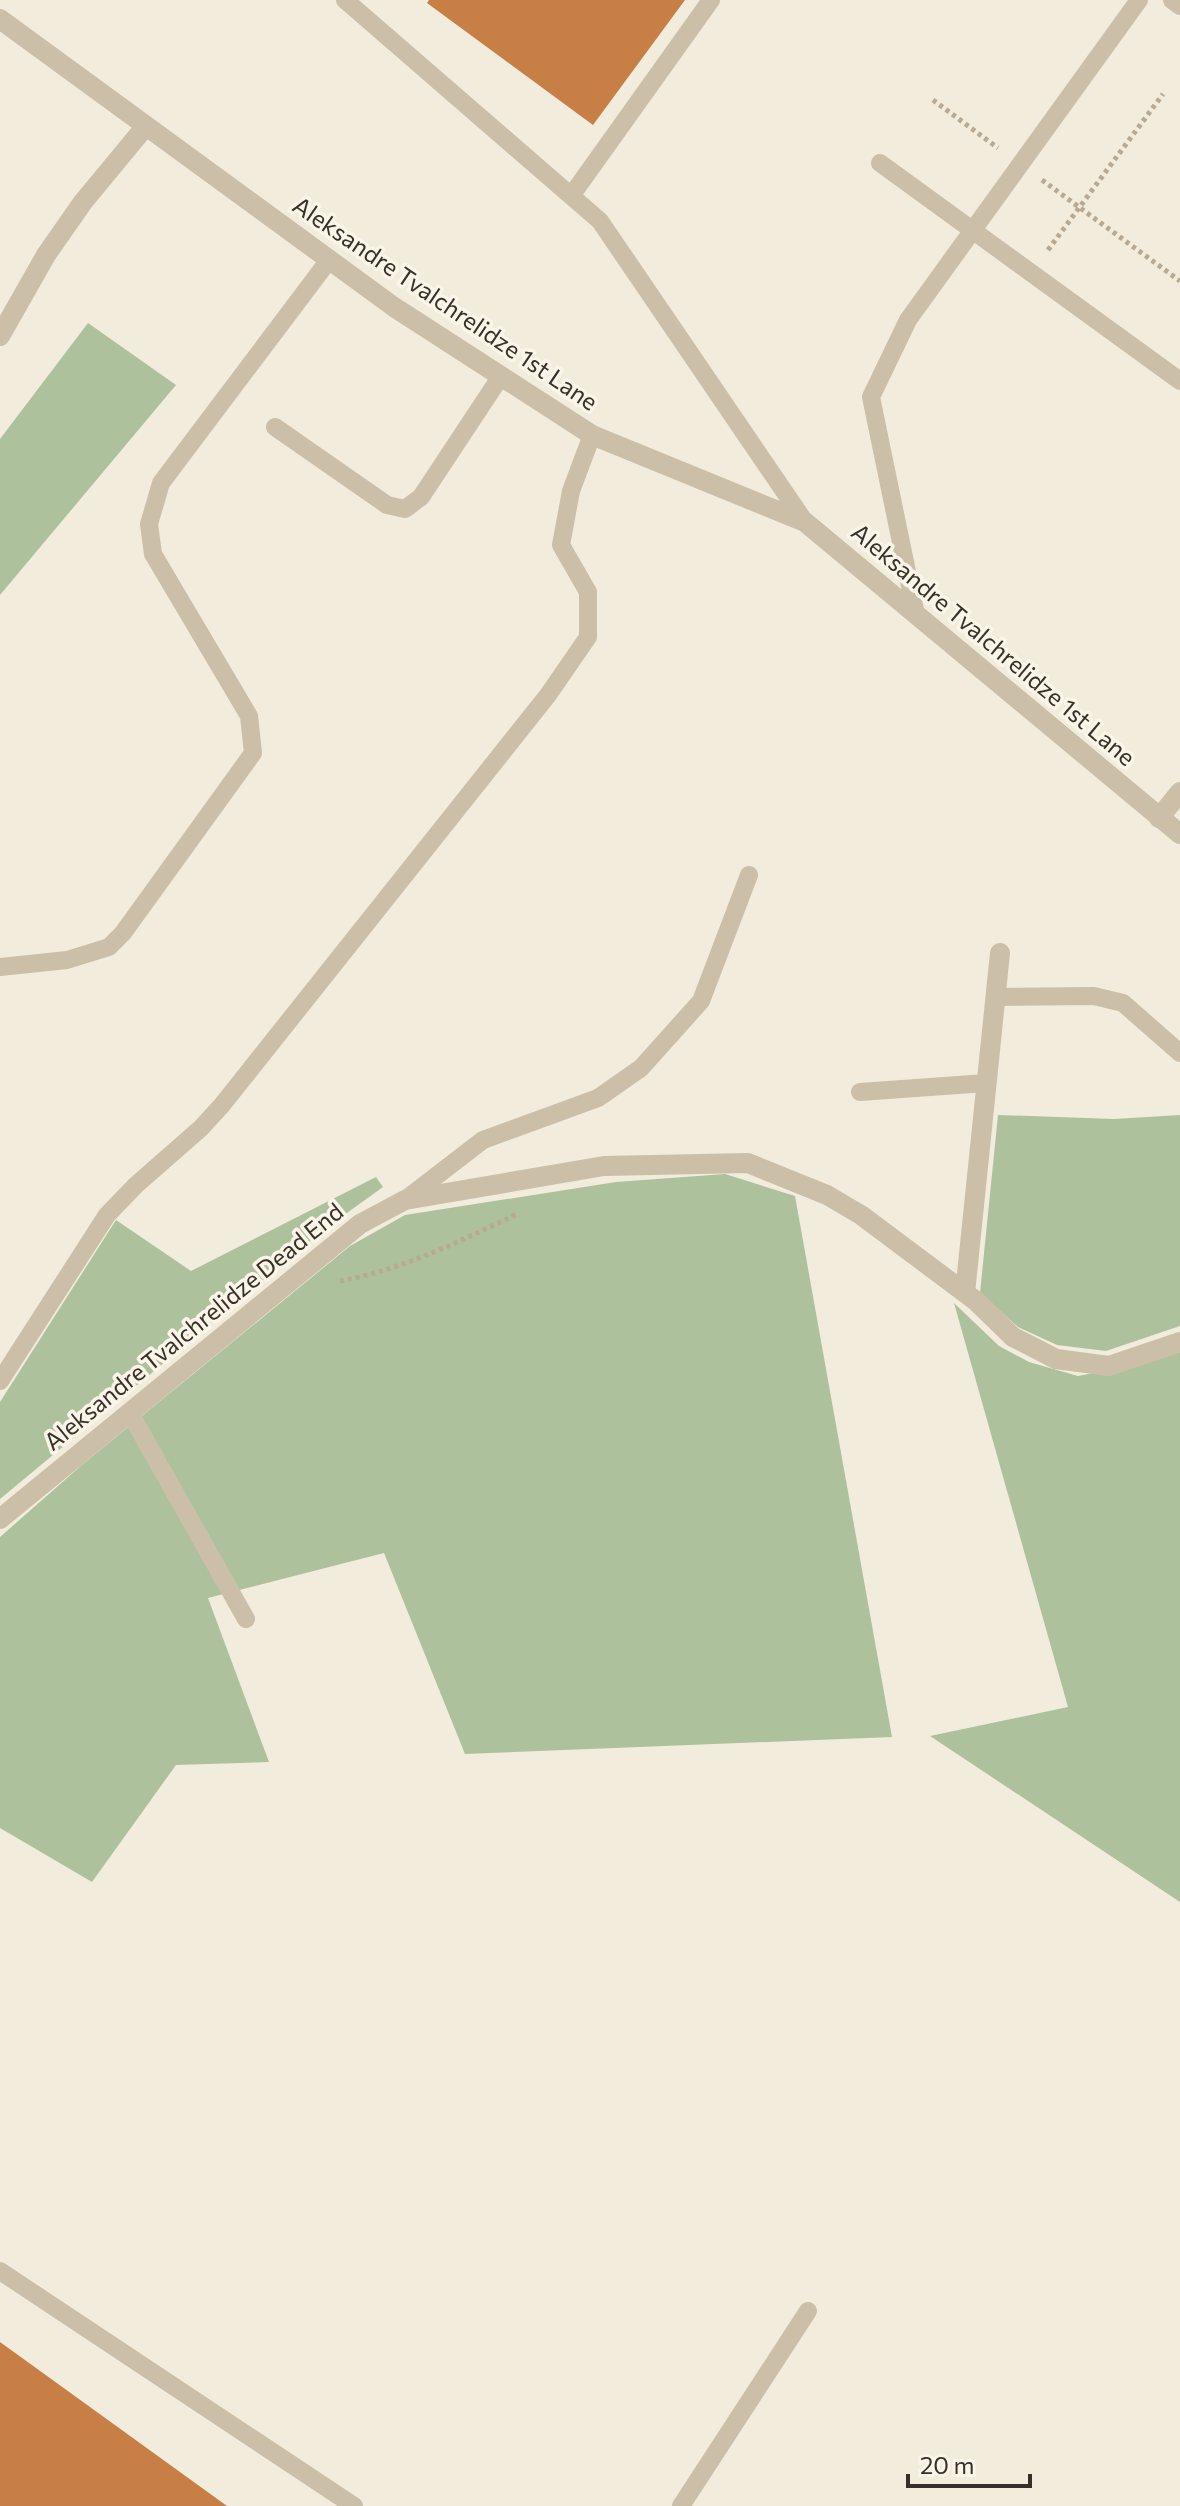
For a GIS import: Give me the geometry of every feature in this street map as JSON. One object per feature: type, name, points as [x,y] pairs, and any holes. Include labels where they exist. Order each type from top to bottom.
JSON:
[{"type":"street","name":"Aleksandre Tvalchrelidze 1st Lane","points":[[0,19],[394,307],[592,435],[805,522],[1180,834]]},
{"type":"street","points":[[0,336],[46,255],[75,212],[145,127]]},
{"type":"street","points":[[1159,818],[1180,792]]},
{"type":"street","points":[[965,1293],[1000,953]]},
{"type":"street","name":"Aleksandre Tvalchrelidze Dead End","points":[[0,1519],[360,1224],[405,1200],[604,1166],[748,1163],[827,1195],[861,1215],[965,1293],[1013,1337],[1056,1359],[1109,1366],[1180,1342]]},
{"type":"lane","points":[[345,0],[600,221],[805,522]]},
{"type":"lane","points":[[571,196],[711,0]]},
{"type":"lane","points":[[916,615],[871,397],[908,320],[1139,0]]},
{"type":"lane","points":[[1172,0],[1180,6]]},
{"type":"lane","points":[[880,163],[1180,381]]},
{"type":"lane","points":[[0,967],[67,960],[109,947],[123,933],[253,753],[249,716],[153,554],[149,524],[161,483],[329,260]]},
{"type":"lane","points":[[275,427],[387,505],[405,509],[421,497],[501,376]]},
{"type":"lane","points":[[0,1381],[107,1215],[222,1105],[548,695],[588,637],[588,592],[561,545],[571,491],[592,435]]},
{"type":"lane","points":[[405,1200],[483,1140],[598,1098],[641,1068],[701,1001],[749,875]]},
{"type":"lane","points":[[995,997],[1094,996],[1123,1003],[1180,1053]]},
{"type":"lane","points":[[860,1092],[986,1083]]},
{"type":"lane","points":[[130,1413],[246,1619]]},
{"type":"lane","points":[[0,2271],[354,2506]]},
{"type":"lane","points":[[681,2506],[808,2311]]},
{"type":"path","points":[[1031,274],[1163,94]]},
{"type":"path","points":[[933,100],[1180,281]]},
{"type":"path","points":[[335,1282],[365,1276],[467,1238],[518,1213]]},
{"type":"green space","points":[[88,323],[176,385],[0,595],[0,439]]},
{"type":"green space","points":[[998,1115],[1114,1119],[1180,1115],[1180,1326],[1106,1351],[1057,1345],[1018,1327],[980,1293]]},
{"type":"green space","points":[[725,1174],[795,1196],[892,1737],[465,1754],[384,1553],[208,1598],[269,1762],[176,1765],[92,1882],[0,1828],[0,1537],[83,1464],[350,1246],[405,1215],[616,1182]]},
{"type":"green space","points":[[376,1177],[383,1187],[326,1228],[0,1499],[0,1402],[116,1220],[191,1271]]},
{"type":"green space","points":[[954,1303],[999,1346],[1029,1362],[1078,1376],[1150,1362],[1180,1352],[1180,1902],[930,1736],[1068,1707]]},
{"type":"building","points":[[429,0],[685,0],[593,125],[427,3]]},
{"type":"building","points":[[0,2342],[227,2506],[0,2506]]}]
